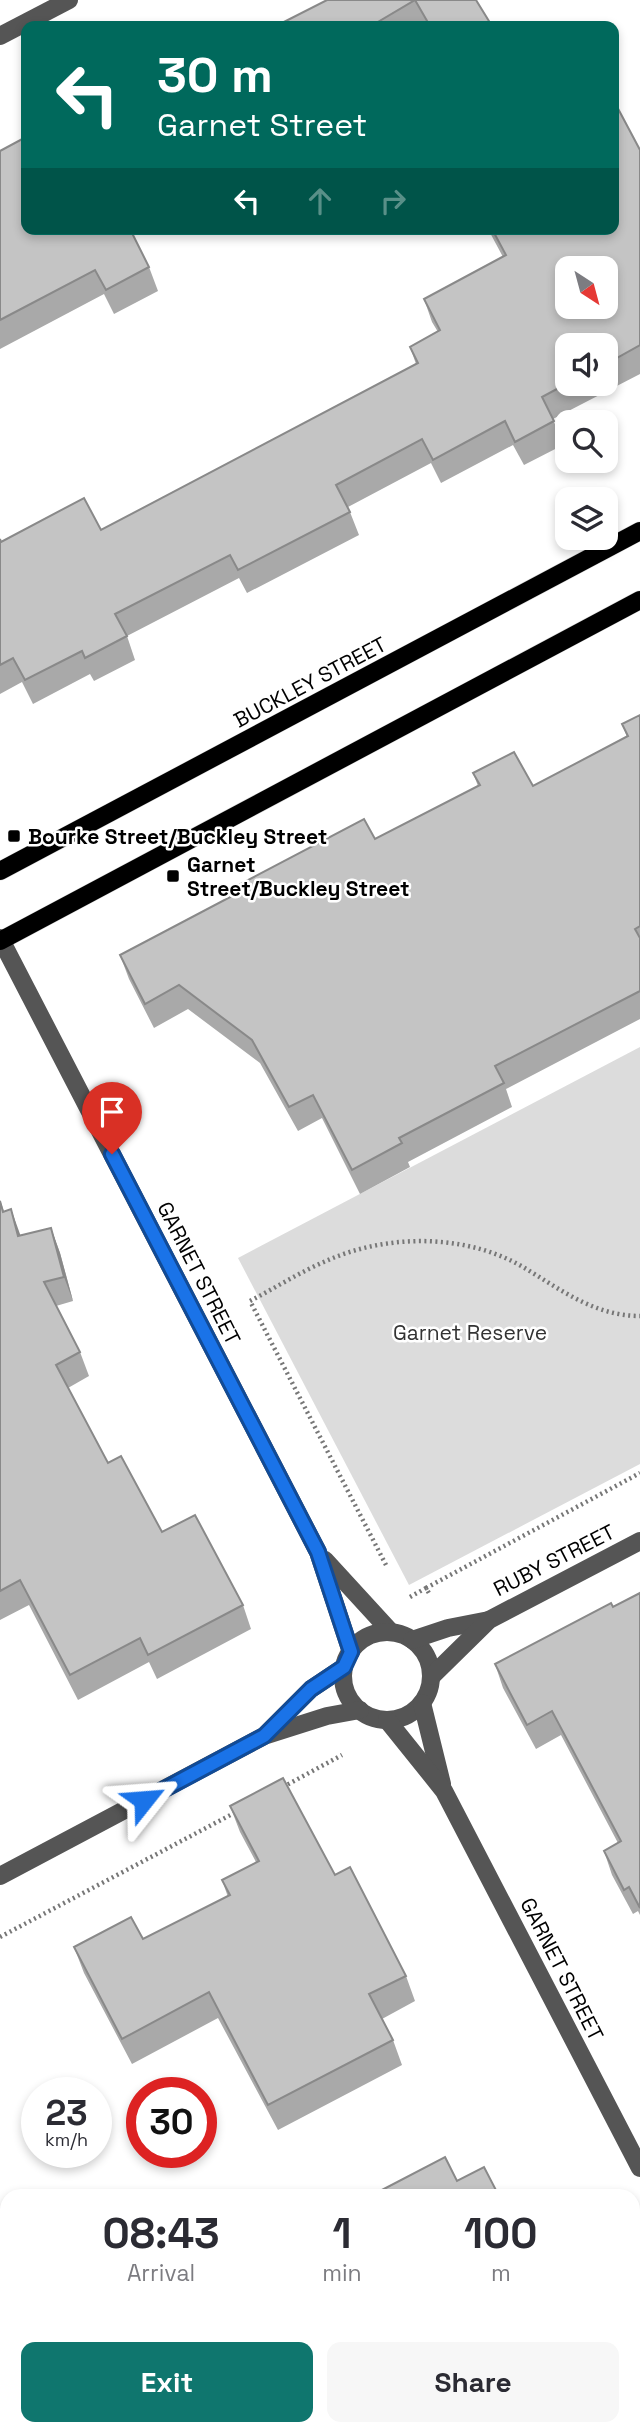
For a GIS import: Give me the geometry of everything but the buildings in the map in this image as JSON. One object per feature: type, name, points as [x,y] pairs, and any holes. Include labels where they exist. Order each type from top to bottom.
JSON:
[{"type":"main road","name":"BUCKLEY STREET","points":[[0,871],[640,531]]},
{"type":"main road","points":[[1,940],[640,600]]},
{"type":"street","points":[[29,21],[69,0]]},
{"type":"street","points":[[0,36],[21,25]]},
{"type":"street","name":"GARNET STREET","points":[[1,940],[318,1552],[348,1659]]},
{"type":"street","name":"RUBY STREET","points":[[412,1640],[448,1628],[489,1620],[640,1541]]},
{"type":"street","name":"GARNET STREET","points":[[318,1552],[391,1632]]},
{"type":"street","name":"RUBY STREET","points":[[432,1676],[489,1620]]},
{"type":"street","points":[[264,1736],[311,1689],[348,1659],[359,1643],[369,1637],[391,1632],[412,1640],[423,1649],[432,1676],[427,1695],[413,1712],[387,1720],[377,1719],[351,1702],[343,1679],[348,1659]]},
{"type":"street","name":"GARNET STREET","points":[[422,1703],[444,1791]]},
{"type":"street","points":[[0,1876],[264,1736],[327,1716],[360,1710]]},
{"type":"street","name":"GARNET STREET","points":[[387,1720],[444,1791],[640,2168]]},
{"type":"path","points":[[388,1569],[250,1301],[326,1261],[366,1247],[441,1241],[488,1251],[521,1266],[562,1293],[600,1310],[640,1316]]},
{"type":"path","points":[[426,1588],[640,1473]]},
{"type":"path","points":[[280,1789],[348,1751]]},
{"type":"path","points":[[0,1937],[243,1808]]},
{"type":"green space","name":"Garnet Reserve","points":[[640,1047],[640,1464],[409,1585],[238,1258]]},
{"type":"place","name":"Bourke Street/Buckley Street","points":[[14,836]]},
{"type":"place","name":"Garnet Street/Buckley Street","points":[[173,876]]},
{"type":"route","points":[[112,1154],[318,1552],[351,1652],[344,1667],[311,1689],[264,1736],[144,1800]]}]
